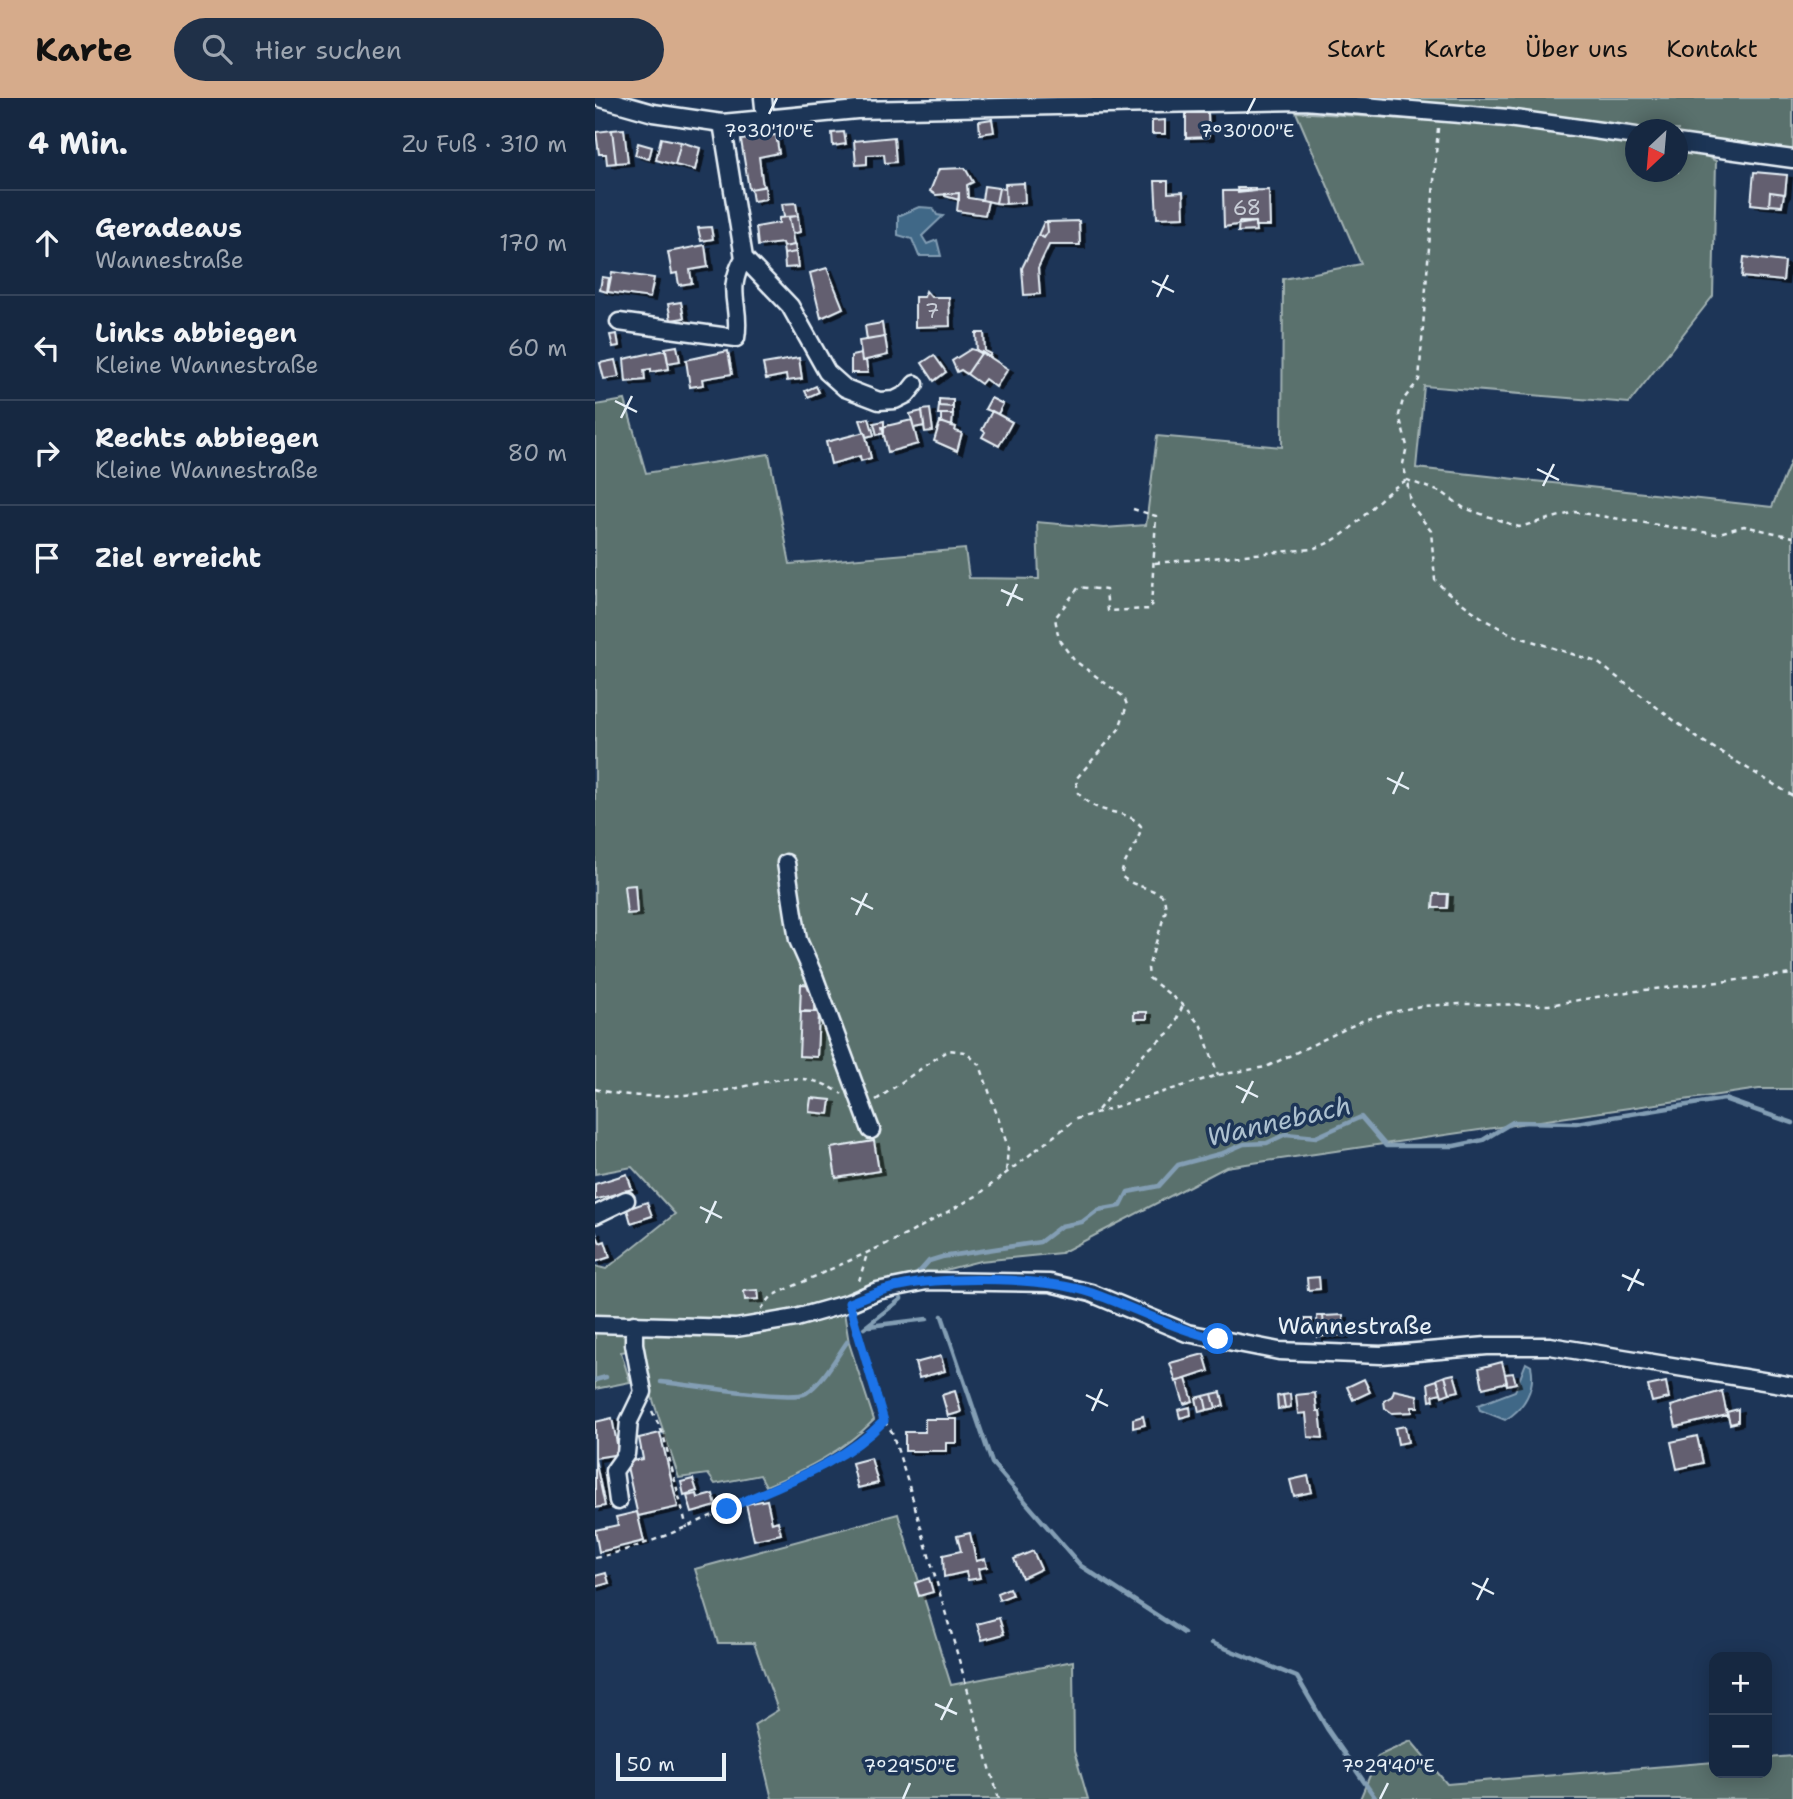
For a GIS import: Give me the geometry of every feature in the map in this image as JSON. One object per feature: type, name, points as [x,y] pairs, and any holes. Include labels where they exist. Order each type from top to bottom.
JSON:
[{"type":"street","points":[[600,98],[653,113],[722,122],[857,110],[1304,101],[1439,112],[1625,135]]},
{"type":"street","points":[[763,98],[765,117]]},
{"type":"street","points":[[722,122],[744,258],[790,306],[827,372],[845,388],[879,401],[895,400],[907,394],[915,384]]},
{"type":"street","points":[[1688,144],[1793,159]]},
{"type":"street","points":[[619,323],[736,338],[738,328],[731,294],[737,270],[744,258]]},
{"type":"street","points":[[786,863],[797,940],[814,976],[842,1058],[871,1130]]},
{"type":"street","points":[[595,1215],[626,1200]]},
{"type":"street","name":"Wannestraße","points":[[595,1324],[736,1328],[849,1303],[877,1292],[927,1281],[1050,1283],[1091,1293],[1187,1333],[1279,1351],[1381,1354],[1538,1345],[1793,1387]]},
{"type":"street","points":[[618,1501],[614,1471],[626,1454],[629,1421],[643,1392],[634,1344],[634,1324]]},
{"type":"path","points":[[1439,112],[1419,380],[1403,400],[1399,415],[1407,446],[1403,464],[1410,503],[1431,531],[1435,580],[1485,620],[1513,635],[1597,662],[1696,737],[1793,796]]},
{"type":"path","points":[[1155,563],[1313,549],[1333,543],[1346,535],[1387,491],[1408,480],[1443,494],[1464,508],[1518,527],[1575,512],[1716,534],[1744,526],[1793,537]]},
{"type":"path","points":[[1133,509],[1156,516],[1151,609],[1108,611],[1106,590],[1079,587],[1055,618],[1059,640],[1074,660],[1124,697],[1127,705],[1119,729],[1076,779],[1078,793],[1100,811],[1132,816],[1141,826],[1139,842],[1123,864],[1121,876],[1130,884],[1154,890],[1164,897],[1166,910],[1147,968],[1149,978],[1183,1005],[1202,1026],[1218,1075]]},
{"type":"path","points":[[756,1325],[758,1313],[772,1296],[867,1254],[978,1195],[1076,1119],[1161,1095],[1218,1075],[1266,1067],[1362,1021],[1421,1006],[1549,1005],[1752,976],[1793,974]]},
{"type":"path","points":[[1096,1112],[1144,1053],[1172,1030],[1183,1005]]},
{"type":"path","points":[[864,1109],[949,1050],[965,1052],[980,1065],[1008,1147],[1006,1174]]},
{"type":"path","points":[[595,1089],[622,1096],[713,1092],[790,1077],[810,1079],[842,1094]]},
{"type":"path","points":[[867,1254],[862,1275],[849,1303],[884,1421],[891,1432],[909,1486],[961,1677],[999,1799]]},
{"type":"path","points":[[643,1392],[663,1434],[687,1528]]},
{"type":"path","points":[[595,1558],[627,1551],[687,1528],[820,1468],[866,1439],[884,1421]]},
{"type":"green space","points":[[1379,98],[1793,98],[1793,156],[1695,150],[1716,161],[1713,296],[1629,403],[1424,386],[1416,468],[1772,507],[1793,456],[1793,1089],[1759,1089],[1226,1167],[1061,1253],[980,1261],[749,1320],[844,1312],[849,1343],[874,1420],[850,1441],[824,1458],[766,1486],[760,1475],[715,1484],[708,1474],[679,1478],[651,1394],[641,1349],[621,1352],[630,1382],[595,1389],[595,1266],[606,1269],[675,1214],[632,1167],[595,1174],[595,405],[625,400],[646,473],[769,454],[790,564],[965,549],[969,578],[1039,579],[1037,522],[1104,528],[1146,525],[1157,436],[1282,447],[1283,279],[1361,264],[1296,112],[1482,124],[1483,109]]},
{"type":"green space","points":[[898,1514],[951,1685],[1073,1661],[1074,1751],[1088,1799],[772,1799],[754,1725],[778,1710],[754,1643],[718,1643],[695,1569]]},
{"type":"green space","points":[[1411,1741],[1447,1784],[1709,1762],[1709,1778],[1772,1778],[1772,1758],[1793,1756],[1793,1799],[1360,1799],[1378,1756]]},
{"type":"water","points":[[919,207],[933,208],[937,215],[943,216],[922,236],[927,244],[937,240],[941,256],[919,256],[912,239],[898,235],[898,216]]},
{"type":"water","points":[[1526,1363],[1531,1366],[1532,1382],[1527,1397],[1518,1410],[1505,1420],[1480,1410],[1478,1405],[1515,1391]]},
{"type":"building","points":[[1186,113],[1208,113],[1209,137],[1186,138]]},
{"type":"building","points":[[992,119],[994,132],[980,134],[979,121]]},
{"type":"building","points":[[1165,120],[1165,134],[1152,134],[1152,121]]},
{"type":"building","points":[[624,129],[628,162],[616,163],[612,130]]},
{"type":"building","points":[[612,130],[616,163],[607,164],[606,154],[599,154],[596,132]]},
{"type":"building","points":[[844,132],[846,144],[833,146],[832,133]]},
{"type":"building","points":[[776,135],[779,153],[759,157],[763,187],[749,189],[741,140]]},
{"type":"building","points":[[894,137],[896,162],[885,163],[884,154],[867,155],[867,164],[856,165],[854,141]]},
{"type":"building","points":[[661,138],[681,142],[675,165],[656,160]]},
{"type":"building","points":[[681,142],[700,148],[695,170],[675,165]]},
{"type":"building","points":[[638,143],[652,147],[649,159],[635,155]]},
{"type":"building","points":[[965,168],[973,182],[967,185],[968,198],[988,201],[985,215],[957,211],[959,193],[936,195],[930,191],[939,169]]},
{"type":"building","points":[[1754,172],[1787,175],[1785,194],[1770,192],[1769,206],[1751,204]]},
{"type":"building","points":[[1155,181],[1168,181],[1168,193],[1183,192],[1184,217],[1157,218]]},
{"type":"building","points":[[1024,183],[1025,202],[1006,204],[1005,184]]},
{"type":"building","points":[[765,186],[766,199],[753,201],[751,189]]},
{"type":"building","points":[[984,186],[999,188],[996,203],[982,200]]},
{"type":"building","points":[[999,188],[1005,189],[1006,204],[996,203]]},
{"type":"building","points":[[1237,188],[1255,188],[1255,191],[1238,193]]},
{"type":"building","points":[[1269,190],[1270,226],[1255,226],[1255,222],[1224,227],[1223,191]]},
{"type":"building","points":[[1770,192],[1784,194],[1782,206],[1769,205]]},
{"type":"building","points":[[959,193],[959,200],[945,196],[945,194]]},
{"type":"building","points":[[796,203],[798,216],[784,217],[782,204]]},
{"type":"building","points":[[798,216],[800,232],[792,234],[789,217]]},
{"type":"building","points":[[789,217],[794,245],[783,247],[782,243],[758,246],[756,227],[779,223],[779,218]]},
{"type":"building","points":[[1079,221],[1080,245],[1049,245],[1038,268],[1040,294],[1024,295],[1022,268],[1038,235],[1044,238],[1048,232],[1047,222]]},
{"type":"building","points":[[1044,222],[1047,222],[1048,232],[1044,238],[1038,235]]},
{"type":"building","points":[[1239,222],[1255,222],[1256,231],[1238,232]]},
{"type":"building","points":[[711,227],[713,239],[701,241],[698,228]]},
{"type":"building","points":[[705,245],[708,267],[690,270],[692,283],[679,285],[677,273],[672,274],[668,252]]},
{"type":"building","points":[[795,245],[796,252],[784,254],[783,247]]},
{"type":"building","points":[[796,252],[798,267],[785,268],[784,254]]},
{"type":"building","points":[[1744,257],[1785,262],[1783,281],[1742,277]]},
{"type":"building","points":[[827,268],[843,308],[821,318],[810,273]]},
{"type":"building","points":[[612,272],[654,278],[650,298],[608,292]]},
{"type":"building","points":[[602,277],[609,278],[607,292],[600,290]]},
{"type":"building","points":[[926,291],[931,297],[949,297],[950,326],[915,327],[915,297],[924,297]]},
{"type":"building","points":[[681,302],[684,318],[671,320],[668,304]]},
{"type":"building","points":[[882,323],[884,337],[867,340],[865,326]]},
{"type":"building","points":[[976,333],[984,333],[985,351],[991,354],[989,357],[977,351]]},
{"type":"building","points":[[617,334],[619,346],[613,347],[610,335]]},
{"type":"building","points":[[885,337],[888,355],[862,361],[859,341]]},
{"type":"building","points":[[677,346],[680,361],[668,363],[665,348]]},
{"type":"building","points":[[971,349],[982,352],[967,374],[961,370],[957,372],[952,361]]},
{"type":"building","points":[[666,350],[669,369],[651,372],[651,369],[644,370],[645,380],[626,382],[624,359]]},
{"type":"building","points":[[728,351],[732,374],[702,379],[703,385],[690,387],[686,360]]},
{"type":"building","points":[[982,352],[1008,369],[996,387],[985,379],[981,384],[967,374]]},
{"type":"building","points":[[861,354],[862,361],[866,361],[868,373],[851,373],[851,356]]},
{"type":"building","points":[[934,355],[946,372],[934,381],[922,363]]},
{"type":"building","points":[[799,358],[802,379],[787,381],[786,375],[766,379],[763,364]]},
{"type":"building","points":[[615,360],[619,377],[604,379],[600,363]]},
{"type":"building","points":[[816,386],[819,392],[808,397],[805,391]]},
{"type":"building","points":[[991,398],[1003,404],[998,414],[985,409]]},
{"type":"building","points":[[939,399],[953,400],[953,407],[939,406]]},
{"type":"building","points":[[939,406],[953,407],[953,414],[938,414]]},
{"type":"building","points":[[930,409],[933,431],[925,432],[922,410]]},
{"type":"building","points":[[922,411],[924,426],[914,428],[910,414]]},
{"type":"building","points":[[992,411],[1012,422],[999,446],[982,437],[985,432],[982,430]]},
{"type":"building","points":[[941,414],[953,414],[952,426],[941,422]]},
{"type":"building","points":[[869,418],[874,435],[866,437],[860,420]]},
{"type":"building","points":[[912,420],[918,444],[888,452],[882,427]]},
{"type":"building","points":[[884,421],[884,433],[877,435],[874,423]]},
{"type":"building","points":[[940,422],[956,427],[955,431],[962,433],[957,451],[934,441]]},
{"type":"building","points":[[865,432],[871,458],[861,461],[860,456],[831,464],[826,442]]},
{"type":"building","points":[[635,885],[637,913],[627,914],[624,886]]},
{"type":"building","points":[[1434,894],[1448,894],[1447,908],[1433,908]]},
{"type":"building","points":[[801,984],[815,985],[814,1012],[800,1012]]},
{"type":"building","points":[[801,1011],[819,1012],[817,1057],[799,1056]]},
{"type":"building","points":[[1134,1012],[1147,1012],[1147,1019],[1134,1019]]},
{"type":"building","points":[[811,1098],[831,1100],[829,1114],[809,1112]]},
{"type":"building","points":[[874,1141],[879,1171],[836,1178],[831,1148]]},
{"type":"building","points":[[627,1174],[632,1189],[595,1200],[595,1184]]},
{"type":"building","points":[[647,1202],[652,1216],[631,1223],[627,1209]]},
{"type":"building","points":[[595,1231],[600,1243],[605,1241],[610,1257],[595,1262]]},
{"type":"building","points":[[1319,1277],[1320,1289],[1308,1290],[1307,1278]]},
{"type":"building","points":[[758,1290],[759,1299],[745,1300],[744,1291]]},
{"type":"building","points":[[1343,1315],[1344,1335],[1325,1336],[1323,1316]]},
{"type":"building","points":[[1317,1316],[1323,1316],[1325,1336],[1318,1337]]},
{"type":"building","points":[[1299,1319],[1305,1319],[1306,1331],[1299,1331]]},
{"type":"building","points":[[1305,1319],[1312,1319],[1312,1331],[1306,1331]]},
{"type":"building","points":[[1204,1354],[1209,1371],[1176,1382],[1170,1363]]},
{"type":"building","points":[[941,1356],[945,1371],[919,1378],[915,1363]]},
{"type":"building","points":[[1502,1362],[1507,1382],[1483,1388],[1479,1368]]},
{"type":"building","points":[[1513,1373],[1516,1383],[1507,1385],[1505,1374]]},
{"type":"building","points":[[1454,1374],[1459,1391],[1450,1393],[1445,1376]]},
{"type":"building","points":[[1445,1376],[1450,1393],[1442,1396],[1437,1379]]},
{"type":"building","points":[[1186,1379],[1193,1401],[1184,1404],[1177,1381]]},
{"type":"building","points":[[1364,1379],[1370,1392],[1353,1400],[1347,1387]]},
{"type":"building","points":[[1437,1380],[1441,1393],[1433,1395],[1434,1400],[1430,1401],[1428,1383]]},
{"type":"building","points":[[1666,1382],[1669,1398],[1652,1402],[1648,1386]]},
{"type":"building","points":[[1394,1390],[1417,1395],[1418,1407],[1412,1407],[1412,1412],[1392,1413],[1385,1408],[1384,1401],[1392,1396]]},
{"type":"building","points":[[955,1391],[961,1412],[948,1416],[942,1395]]},
{"type":"building","points":[[1722,1391],[1727,1415],[1676,1427],[1671,1406]]},
{"type":"building","points":[[1221,1392],[1224,1406],[1216,1408],[1212,1394]]},
{"type":"building","points":[[1315,1393],[1323,1438],[1308,1437],[1306,1413],[1298,1414],[1296,1395]]},
{"type":"building","points":[[1212,1394],[1216,1408],[1207,1410],[1204,1396]]},
{"type":"building","points":[[1290,1394],[1291,1407],[1285,1408],[1283,1395]]},
{"type":"building","points":[[1283,1395],[1285,1408],[1278,1409],[1277,1396]]},
{"type":"building","points":[[1204,1396],[1207,1410],[1199,1412],[1196,1398]]},
{"type":"building","points":[[1190,1407],[1191,1415],[1180,1418],[1178,1410]]},
{"type":"building","points":[[1738,1409],[1738,1422],[1730,1424],[1727,1412]]},
{"type":"building","points":[[1143,1416],[1145,1425],[1133,1428],[1133,1419]]},
{"type":"building","points":[[612,1418],[619,1454],[595,1458],[595,1422]]},
{"type":"building","points":[[925,1419],[957,1419],[957,1443],[946,1443],[946,1451],[905,1451],[905,1432],[925,1432]]},
{"type":"building","points":[[1405,1426],[1408,1442],[1398,1444],[1395,1428]]},
{"type":"building","points":[[660,1433],[678,1507],[638,1516],[626,1462],[643,1459],[639,1438]]},
{"type":"building","points":[[1697,1436],[1703,1463],[1677,1469],[1671,1442]]},
{"type":"building","points":[[871,1458],[878,1483],[858,1488],[852,1463]]},
{"type":"building","points":[[595,1459],[605,1506],[595,1508]]},
{"type":"building","points":[[1308,1476],[1312,1492],[1294,1496],[1290,1480]]},
{"type":"building","points":[[693,1479],[697,1491],[684,1495],[681,1482]]},
{"type":"building","points":[[697,1494],[698,1498],[713,1494],[716,1506],[692,1513],[687,1496]]},
{"type":"building","points":[[767,1500],[772,1523],[778,1521],[781,1534],[754,1540],[746,1504]]},
{"type":"building","points":[[637,1512],[644,1541],[599,1552],[595,1530],[618,1525],[616,1517]]},
{"type":"building","points":[[970,1533],[976,1561],[985,1559],[987,1567],[978,1569],[980,1578],[968,1580],[966,1572],[944,1577],[943,1555],[961,1551],[957,1536]]},
{"type":"building","points":[[1033,1551],[1041,1569],[1022,1578],[1014,1559]]},
{"type":"building","points":[[606,1573],[609,1583],[595,1587],[595,1576]]},
{"type":"building","points":[[929,1578],[933,1592],[919,1596],[915,1583]]},
{"type":"building","points":[[1009,1588],[1012,1595],[999,1600],[997,1593]]},
{"type":"building","points":[[999,1618],[1004,1634],[982,1640],[977,1624]]},
{"type":"waterway","name":"Wannebach","points":[[913,1279],[929,1261],[942,1257],[1040,1242],[1061,1226],[1082,1222],[1098,1210],[1121,1206],[1128,1192],[1159,1186],[1178,1165],[1223,1153],[1244,1144],[1267,1143],[1286,1134],[1316,1137],[1361,1117],[1386,1146],[1454,1146],[1483,1140],[1513,1122],[1576,1123],[1724,1099],[1793,1123]]},
{"type":"waterway","name":"Wannebach","points":[[864,1328],[901,1299]]},
{"type":"waterway","points":[[942,1316],[992,1463],[1081,1566],[1184,1633]]},
{"type":"waterway","points":[[869,1326],[927,1319]]},
{"type":"waterway","name":"Wannebach","points":[[661,1382],[761,1394],[797,1395],[806,1393],[818,1383],[847,1342]]},
{"type":"waterway","name":"Wannebach","points":[[595,1380],[606,1377]]},
{"type":"waterway","points":[[1212,1643],[1297,1677],[1328,1730],[1376,1799]]},
{"type":"route","points":[[727,1509],[840,1457],[866,1439],[884,1421],[849,1303],[877,1292],[927,1281],[1050,1283],[1091,1293],[1187,1333],[1218,1339]]}]
